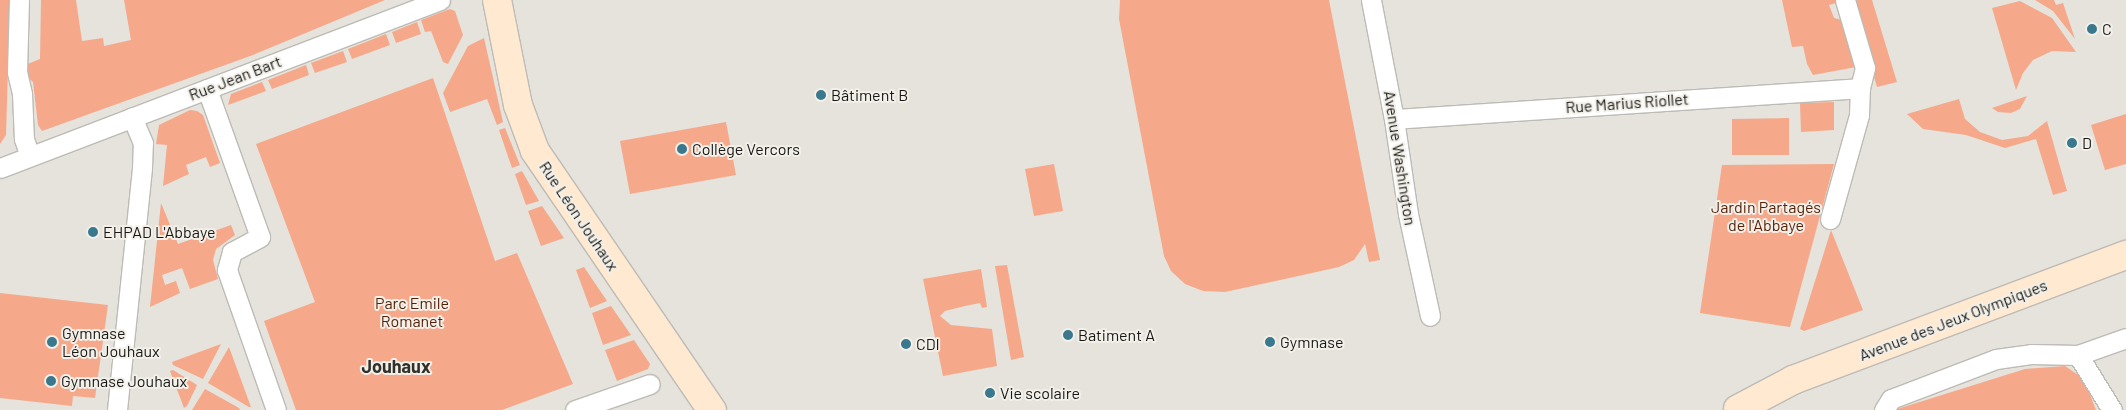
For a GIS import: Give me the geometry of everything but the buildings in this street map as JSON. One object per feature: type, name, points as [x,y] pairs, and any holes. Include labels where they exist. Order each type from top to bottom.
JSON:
[{"type":"street","points":[[19,0],[17,72],[22,94],[24,139],[30,156]]},
{"type":"street","name":"Rue Jean Bart","points":[[0,168],[440,0]]},
{"type":"street","name":"Rue Léon Jouhaux","points":[[496,0],[516,98],[535,150],[712,410]]},
{"type":"street","name":"Avenue Washington","points":[[1371,0],[1394,119],[1408,214],[1430,316]]},
{"type":"street","points":[[1830,219],[1859,115],[1860,88],[1865,68],[1845,0]]},
{"type":"street","name":"Rue Marius Riollet","points":[[1394,119],[1860,88]]},
{"type":"street","points":[[207,89],[260,237],[232,252],[227,270],[276,410]]},
{"type":"street","points":[[117,410],[142,168],[142,144],[132,117]]},
{"type":"street","name":"Avenue des Jeux Olympiques","points":[[1732,410],[1740,410],[1777,398],[2126,256]]},
{"type":"street","points":[[1884,410],[1891,398],[1996,359],[2031,354],[2078,355],[2126,338]]},
{"type":"street","points":[[2078,355],[2112,410]]},
{"type":"street","points":[[575,410],[650,384]]},
{"type":"green space","points":[[0,0],[10,0],[6,135],[0,144]]},
{"type":"green space","points":[[41,0],[76,0],[82,41],[103,38],[104,46],[131,40],[124,0],[385,0],[253,55],[42,131],[38,125],[33,82],[25,75],[25,65],[40,59]]},
{"type":"green space","points":[[1120,0],[1329,0],[1380,260],[1369,262],[1365,244],[1354,260],[1339,267],[1225,292],[1203,291],[1185,284],[1171,271],[1164,256],[1119,19]]},
{"type":"green space","points":[[1782,0],[1835,0],[1836,3],[1829,5],[1834,18],[1842,20],[1856,67],[1813,75],[1807,64],[1803,46],[1792,47]]},
{"type":"green space","points":[[1851,0],[1872,0],[1897,82],[1877,87]]},
{"type":"green space","points":[[2035,0],[2054,0],[2056,5],[2063,3],[2075,39],[2053,11]]},
{"type":"green space","points":[[2020,1],[2052,18],[2076,52],[2052,51],[2033,60],[2023,73],[2016,90],[1992,8]]},
{"type":"green space","points":[[450,9],[455,11],[463,35],[448,64],[443,62],[431,31],[425,32],[421,20]]},
{"type":"green space","points":[[417,22],[421,34],[396,43],[392,32]]},
{"type":"green space","points":[[386,34],[390,45],[352,59],[348,49]]},
{"type":"green space","points":[[484,38],[503,122],[497,125],[487,99],[450,112],[443,93],[468,46]]},
{"type":"green space","points":[[343,51],[347,62],[315,73],[311,63]]},
{"type":"green space","points":[[306,65],[309,75],[272,89],[268,80]]},
{"type":"green space","name":"Parc Emile Romanet","points":[[433,78],[495,261],[517,253],[573,384],[502,410],[296,410],[264,321],[315,302],[256,144]]},
{"type":"green space","points":[[262,82],[266,91],[228,105],[231,94]]},
{"type":"green space","points":[[2027,96],[2020,109],[2011,113],[1998,112],[1992,108]]},
{"type":"green space","points":[[1959,99],[1965,119],[1980,132],[2002,140],[2028,136],[2047,121],[2067,191],[2053,195],[2036,139],[2005,148],[1966,135],[1923,129],[1907,114]]},
{"type":"green space","points":[[1834,102],[1834,130],[1801,132],[1800,103]]},
{"type":"green space","points":[[190,110],[197,111],[203,115],[220,163],[210,167],[206,157],[186,165],[189,174],[163,186],[167,145],[156,144],[159,125]]},
{"type":"green space","points":[[2126,114],[2126,164],[2105,170],[2091,125]]},
{"type":"green space","points":[[1789,118],[1789,155],[1732,155],[1732,119]]},
{"type":"green space","points":[[726,122],[736,175],[630,194],[620,141]]},
{"type":"green space","points":[[505,128],[520,165],[512,168],[499,130]]},
{"type":"green space","points":[[1054,164],[1063,211],[1034,216],[1025,169]]},
{"type":"green space","name":"Jardin Partagés de l'Abbaye","points":[[1834,164],[1790,327],[1700,313],[1722,165]]},
{"type":"green space","points":[[522,171],[539,201],[526,205],[515,174]]},
{"type":"green space","points":[[161,203],[178,244],[231,225],[235,235],[216,249],[213,260],[218,279],[190,289],[182,268],[162,275],[165,285],[176,281],[180,293],[150,307]]},
{"type":"green space","points":[[542,206],[564,238],[541,246],[528,211]]},
{"type":"green space","points":[[1831,230],[1863,310],[1804,331],[1800,329]]},
{"type":"green space","points":[[1007,265],[1024,357],[1011,360],[995,266]]},
{"type":"green space","points":[[584,267],[607,301],[590,308],[576,270]]},
{"type":"green space","points":[[981,269],[987,307],[982,308],[980,303],[945,311],[940,316],[951,325],[992,329],[997,366],[943,376],[923,279]]},
{"type":"green space","name":"Gymnase Léon Jouhaux","points":[[0,293],[108,305],[95,398],[73,396],[72,406],[0,398]]},
{"type":"green space","points":[[611,306],[631,335],[603,345],[592,313]]},
{"type":"green space","points":[[634,340],[650,364],[648,369],[617,381],[605,350]]},
{"type":"green space","points":[[221,344],[203,379],[173,365],[172,362]]},
{"type":"green space","points":[[229,347],[251,407],[208,383]]},
{"type":"green space","points":[[2065,366],[2084,379],[2096,410],[1894,410],[2025,369]]},
{"type":"green space","points":[[173,370],[197,385],[187,406],[184,408],[170,371]]},
{"type":"green space","points":[[205,389],[239,408],[240,410],[192,410]]},
{"type":"place","name":"C","points":[[2092,29]]},
{"type":"place","name":"Bâtiment B","points":[[821,95]]},
{"type":"place","name":"D","points":[[2072,143]]},
{"type":"place","name":"Collège Vercors","points":[[682,149]]},
{"type":"place","name":"EHPAD L'Abbaye","points":[[93,232]]},
{"type":"place","name":"Batiment A","points":[[1068,335]]},
{"type":"place","name":"Gymnase Léon Jouhaux","points":[[52,342]]},
{"type":"place","name":"Gymnase","points":[[1270,342]]},
{"type":"place","name":"CDI","points":[[906,344]]},
{"type":"place","name":"Gymnase Jouhaux","points":[[51,381]]},
{"type":"place","name":"Vie scolaire","points":[[990,393]]},
{"type":"district","name":"Jouhaux","points":[[396,366]]}]
